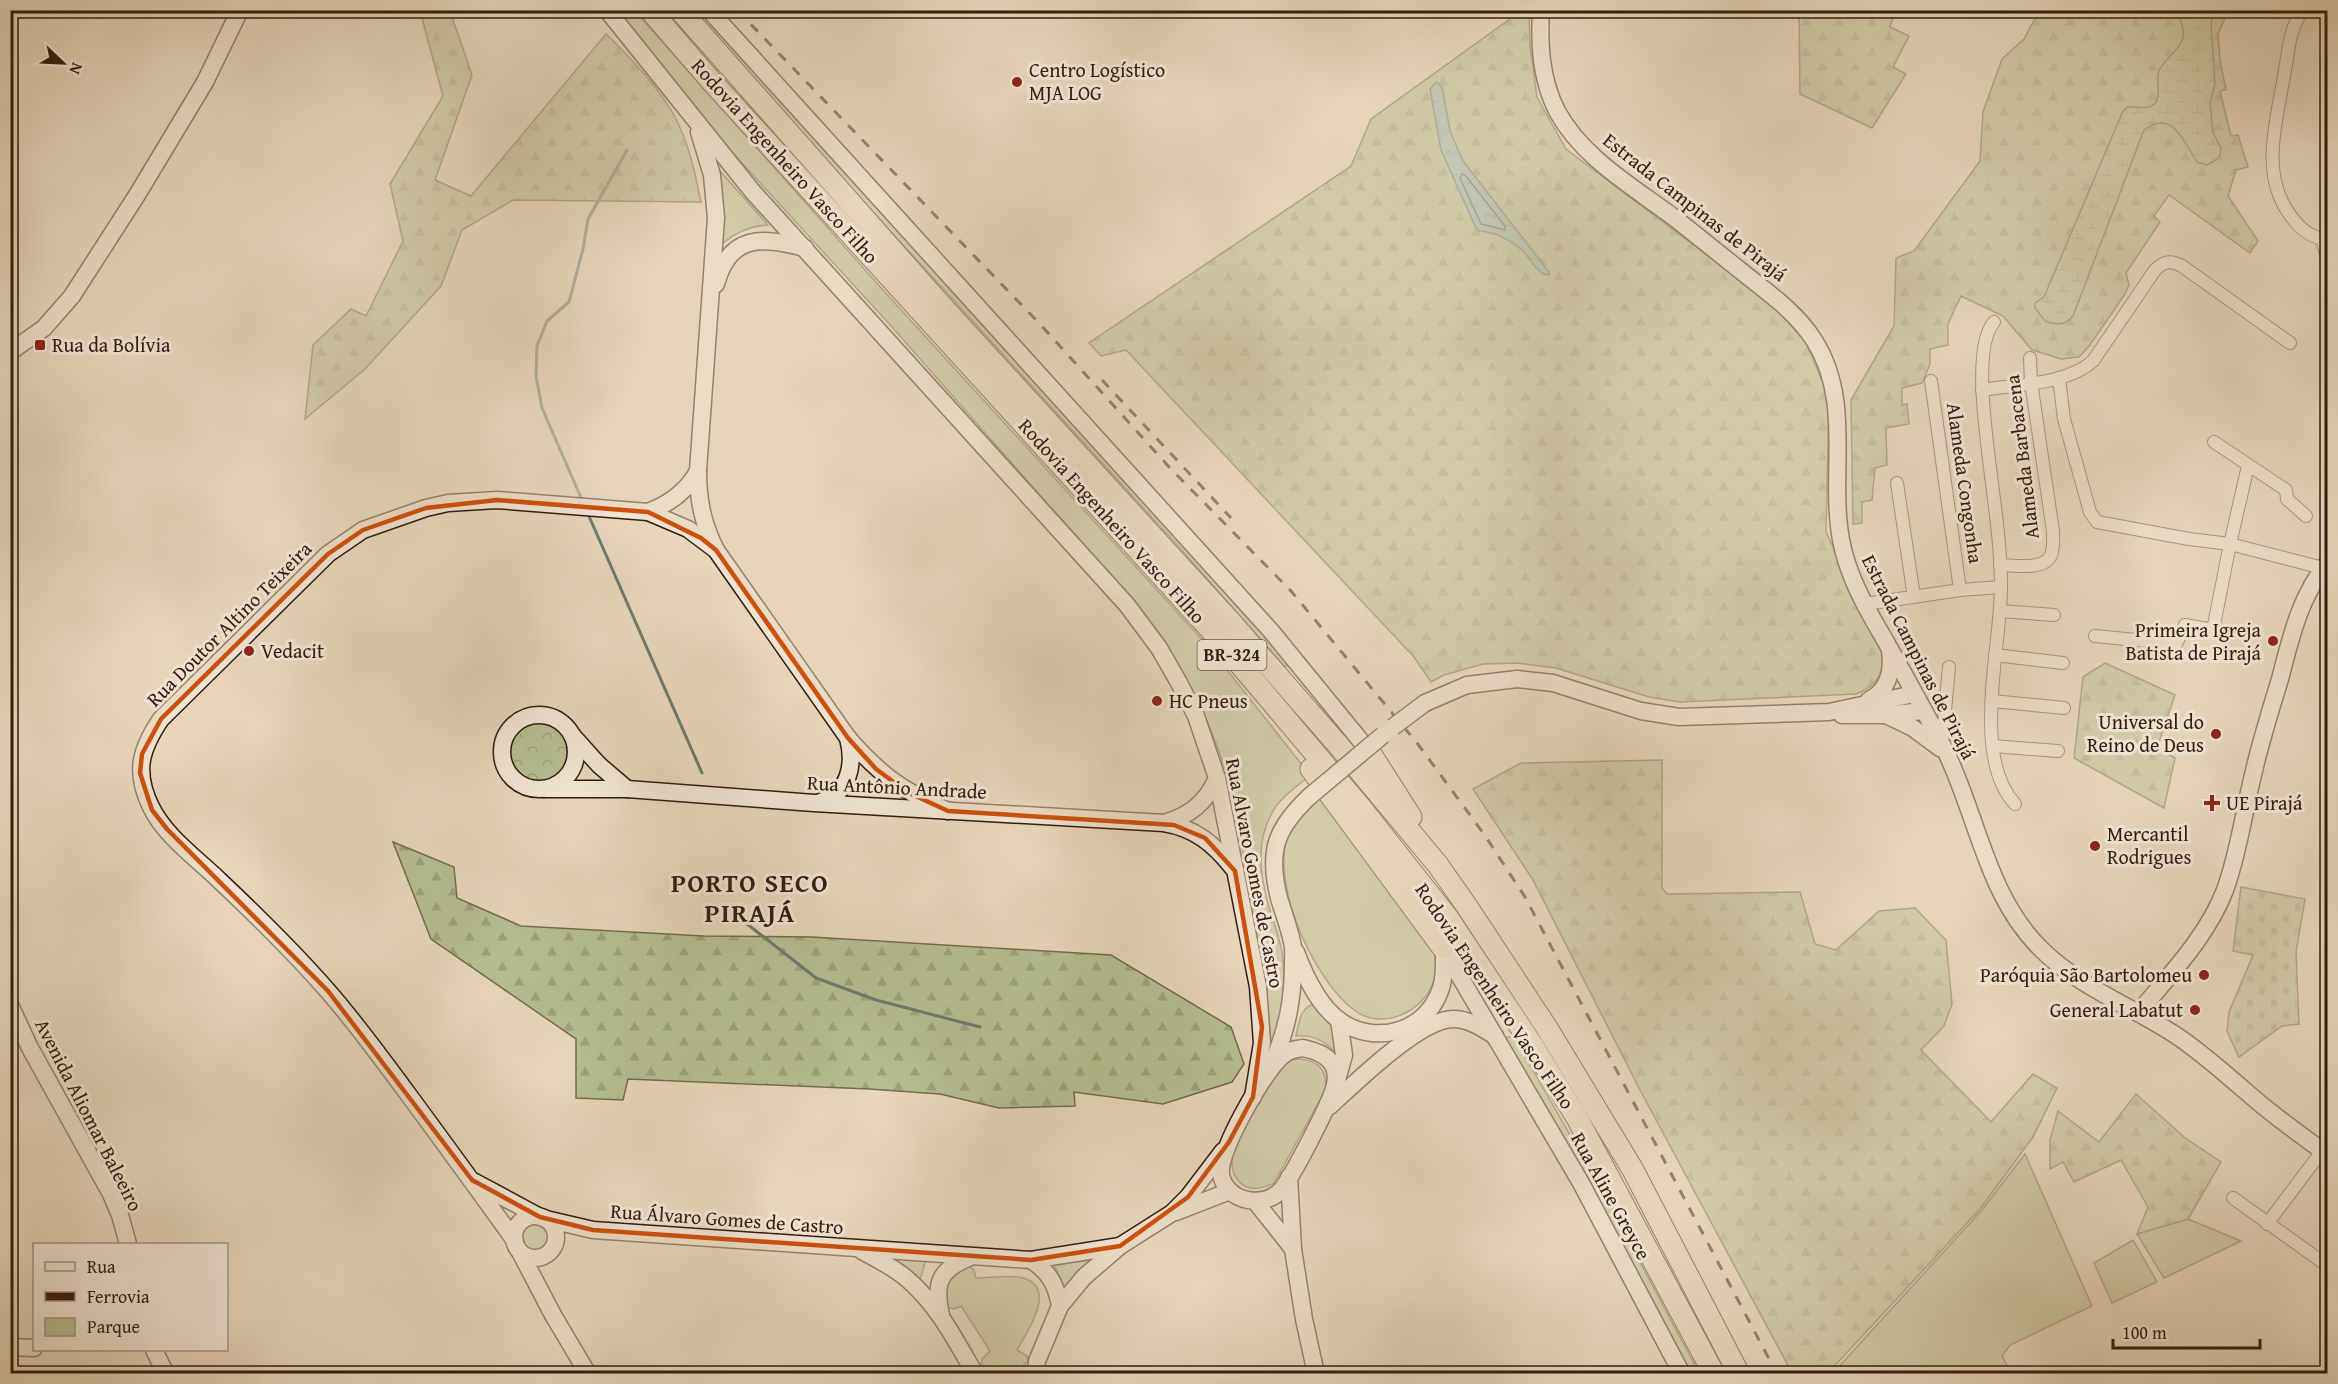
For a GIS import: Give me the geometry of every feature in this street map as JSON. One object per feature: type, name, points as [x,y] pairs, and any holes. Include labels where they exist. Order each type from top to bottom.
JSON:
[{"type":"highway","name":"Rodovia Engenheiro Vasco Filho","points":[[648,10],[1211,630],[1362,809],[1448,918],[1532,1043],[1577,1118],[1714,1374]]},
{"type":"highway","name":"Rodovia Engenheiro Vasco Filho","points":[[680,10],[940,304],[1228,619],[1339,746],[1438,865],[1547,1028],[1633,1170],[1738,1371]]},
{"type":"highway","points":[[1211,630],[1238,671],[1443,948]]},
{"type":"highway","points":[[1369,751],[1393,786],[1438,865]]},
{"type":"main road","points":[[10,352],[44,328],[72,296],[137,195],[205,82],[240,10]]},
{"type":"main road","name":"Rua Alvaro Gomes de Castro","points":[[607,10],[753,192],[1127,605],[1159,648],[1196,716],[1217,778],[1258,987],[1262,1028],[1261,1059],[1252,1097]]},
{"type":"main road","points":[[709,10],[1263,622],[1369,751]]},
{"type":"main road","name":"Estrada Campinas de Pirajá","points":[[1541,10],[1541,49],[1545,79],[1557,110],[1576,138],[1618,177],[1779,301],[1804,326],[1815,341],[1828,369],[1836,399],[1838,432],[1836,501],[1839,531],[1846,562],[1864,604],[1944,749],[1968,806],[1996,885],[2018,923],[2058,964],[2139,1012],[2207,1057],[2261,1105],[2325,1153]]},
{"type":"main road","points":[[696,123],[707,155],[715,194],[716,218],[698,471],[701,511],[707,533],[716,550],[848,738],[876,769],[892,782],[948,811]]},
{"type":"main road","points":[[710,308],[722,266],[742,246],[761,240],[771,240],[805,248]]},
{"type":"main road","points":[[648,512],[675,498],[689,485],[698,471]]},
{"type":"main road","name":"Rua Doutor Altino Teixeira","points":[[588,1374],[553,1315],[517,1246],[472,1180],[381,1057],[328,991],[267,926],[166,829],[152,810],[140,773],[142,754],[150,735],[161,719],[180,699],[328,554],[363,530],[426,508],[448,503],[497,500],[648,512],[688,529],[716,550]]},
{"type":"main road","points":[[2139,1012],[2195,943],[2207,926],[2224,892],[2254,770],[2293,629],[2302,603],[2325,565]]},
{"type":"main road","points":[[1857,705],[1882,693],[1889,678],[1890,649]]},
{"type":"main road","points":[[1443,948],[1444,974],[1438,996],[1426,1013],[1410,1026],[1391,1034],[1357,1030],[1339,1020],[1321,1002],[1303,970],[1278,897],[1274,856],[1281,829],[1288,817],[1388,731],[1425,704],[1467,685],[1517,679],[1553,683],[1641,711],[1678,717],[1829,712],[1914,694]]},
{"type":"main road","points":[[1829,712],[1842,715],[1884,715],[1923,711]]},
{"type":"main road","points":[[572,735],[576,748],[572,768],[558,784],[546,789],[534,789],[521,785],[511,778],[504,767],[501,754],[508,730],[518,721],[529,716],[542,715],[554,718],[565,725],[599,765],[627,789]]},
{"type":"main road","points":[[1884,715],[1923,735],[1944,749]]},
{"type":"main road","points":[[814,804],[836,795],[848,779],[852,759],[848,738]]},
{"type":"main road","name":"Rua Antônio Andrade","points":[[1164,823],[1184,816],[1200,805],[1217,778]]},
{"type":"main road","name":"Rua Antônio Andrade","points":[[546,789],[627,789],[814,804],[1164,823],[1182,827],[1205,838],[1221,852],[1235,871]]},
{"type":"main road","points":[[1271,1068],[1286,1031],[1292,998],[1293,943]]},
{"type":"main road","name":"Rua Aline Greyce","points":[[1443,948],[1498,1038],[1581,1183],[1682,1374]]},
{"type":"main road","points":[[1286,1031],[1304,1005],[1321,1002]]},
{"type":"main road","name":"Avenida Aliomar Baleeiro","points":[[10,1005],[30,1048],[111,1194],[120,1215],[127,1243]]},
{"type":"main road","points":[[1325,1111],[1371,1068],[1413,1037],[1440,1021],[1454,1018],[1466,1020],[1498,1038]]},
{"type":"main road","points":[[1335,1085],[1335,1069],[1330,1061],[1317,1052],[1303,1048],[1285,1053],[1271,1068],[1252,1097],[1229,1142],[1221,1166],[1222,1176],[1230,1191],[1241,1198],[1255,1201],[1266,1200],[1282,1190],[1325,1111],[1343,1065],[1344,1055],[1339,1020]]},
{"type":"main road","name":"Rua Álvaro Gomes de Castro","points":[[1172,1213],[1199,1183],[1229,1142]]},
{"type":"main road","points":[[1290,1177],[1293,1250],[1316,1374]]},
{"type":"main road","name":"Rua Doutor Altino Teixeira","points":[[472,1180],[543,1218]]},
{"type":"main road","name":"Rua Álvaro Gomes de Castro","points":[[1036,1367],[1060,1306],[1084,1277],[1120,1246],[1172,1213],[1230,1191]]},
{"type":"main road","points":[[1255,1201],[1293,1250]]},
{"type":"main road","points":[[527,1218],[543,1218],[593,1230],[530,1257],[517,1246],[514,1234],[521,1222],[527,1218]]},
{"type":"main road","points":[[539,1287],[541,1270],[551,1248],[554,1229],[543,1218]]},
{"type":"main road","name":"Rua Álvaro Gomes de Castro","points":[[593,1230],[1030,1260],[1120,1246]]},
{"type":"main road","name":"Rua Álvaro Gomes de Castro","points":[[859,1249],[905,1277],[941,1315],[972,1369]]},
{"type":"main road","points":[[941,1315],[938,1286],[942,1276],[957,1263],[971,1257]]},
{"type":"main road","points":[[1030,1260],[1048,1274],[1057,1291],[1060,1306]]},
{"type":"main road","points":[[10,1347],[33,1348]]},
{"type":"main road","points":[[154,1351],[166,1374]]},
{"type":"main road","points":[[1023,1374],[1036,1367]]},
{"type":"main road","points":[[972,1369],[985,1374]]},
{"type":"street","points":[[2300,16],[2290,42],[2275,121],[2272,152],[2273,173],[2284,207],[2298,227],[2325,240],[2328,262]]},
{"type":"street","points":[[1982,390],[2069,376],[2093,361],[2155,270],[2167,262],[2182,266],[2290,344]]},
{"type":"street","points":[[1994,322],[1987,333],[1982,390],[2001,587],[1990,725],[1993,755],[2003,789],[2015,804]]},
{"type":"street","name":"Alameda Barbacena","points":[[2000,565],[2039,565],[2047,561],[2052,551],[2053,531],[2031,382],[2030,358]]},
{"type":"street","points":[[2059,378],[2064,419],[2090,512],[2097,522],[2230,544],[2325,565]]},
{"type":"street","name":"Alameda Congonha","points":[[1931,381],[1960,590]]},
{"type":"street","points":[[2214,442],[2286,490],[2287,499],[2306,516]]},
{"type":"street","points":[[2095,636],[2176,644],[2185,625],[2213,630],[2248,466]]},
{"type":"street","points":[[1897,483],[1914,597]]},
{"type":"street","points":[[1864,604],[1960,590],[2001,587]]},
{"type":"street","points":[[2000,611],[2054,615]]},
{"type":"street","points":[[1995,655],[2063,663]]},
{"type":"street","points":[[1944,749],[1949,667]]},
{"type":"street","points":[[1992,701],[2064,708]]},
{"type":"street","points":[[1993,746],[2058,751]]},
{"type":"street","points":[[2267,1224],[2325,1153]]},
{"type":"street","points":[[2233,1198],[2328,1266]]},
{"type":"highlighted area","points":[[497,500],[648,512],[701,538],[716,550],[848,738],[876,769],[907,792],[948,811],[1174,825],[1205,838],[1235,871],[1262,1027],[1253,1097],[1229,1142],[1188,1197],[1120,1246],[1031,1260],[593,1230],[540,1217],[472,1180],[328,991],[167,829],[152,810],[140,773],[142,754],[161,719],[328,554],[363,530],[426,508]]},
{"type":"green space","points":[[420,11],[450,11],[472,75],[435,180],[471,196],[606,34],[658,91],[675,117],[685,139],[701,202],[513,200],[462,230],[441,286],[365,369],[305,419],[313,345],[351,309],[366,316],[403,241],[390,184],[443,96]]},
{"type":"green space","points":[[616,11],[635,11],[882,289],[1209,647],[1310,775],[1276,806],[1269,818],[1262,843],[1263,881],[1281,947],[1284,971],[1282,1004],[1271,1046],[1264,978],[1239,830],[1227,775],[1208,723],[1169,650],[1136,604],[892,327],[719,138]]},
{"type":"green space","points":[[692,11],[702,11],[1258,625],[1366,760],[1290,666],[1284,666],[1181,549],[743,70]]},
{"type":"green space","points":[[1521,11],[1529,11],[1530,46],[1537,97],[1566,149],[1772,304],[1806,343],[1829,397],[1826,532],[1883,652],[1880,673],[1863,691],[1856,694],[1680,702],[1649,697],[1556,668],[1517,663],[1483,664],[1444,675],[1431,682],[1414,657],[1126,350],[1101,356],[1089,343],[1351,166],[1371,119]]},
{"type":"green space","points":[[1799,11],[1895,11],[1890,27],[1909,36],[1893,67],[1906,74],[1872,128],[1800,94]]},
{"type":"green space","points":[[2039,11],[2228,11],[2218,34],[2226,90],[2220,91],[2231,136],[2238,135],[2248,167],[2236,170],[2228,196],[2258,241],[2250,253],[2169,195],[2154,216],[2160,222],[2126,273],[2129,285],[2125,294],[2090,345],[2079,357],[2061,359],[2032,350],[2003,316],[1961,296],[1948,324],[1948,345],[1930,349],[1930,364],[1922,383],[1902,388],[1902,405],[1907,404],[1909,424],[1886,428],[1887,465],[1875,468],[1872,500],[1862,502],[1862,523],[1853,524],[1851,400],[1894,326],[1896,258],[1914,251],[1980,161],[1983,112],[2002,59],[2024,39]]},
{"type":"green space","points":[[2177,11],[2215,11],[2211,23],[2215,84],[2210,103],[2213,133],[2221,148],[2220,156],[2206,165],[2197,162],[2182,137],[2170,125],[2154,124],[2144,130],[2073,316],[2067,322],[2060,324],[2045,321],[2035,308],[2035,303],[2044,297],[2123,111],[2128,107],[2149,107],[2157,100],[2158,75],[2162,65],[2178,47],[2183,37]]},
{"type":"green space","points":[[720,171],[768,225],[744,230],[722,244],[723,205]]},
{"type":"green space","points":[[2105,663],[2175,695],[2157,748],[2175,758],[2164,808],[2074,758],[2083,677]]},
{"type":"green space","points":[[533,721],[545,721],[561,730],[568,740],[570,752],[568,764],[561,774],[545,783],[533,783],[522,778],[513,769],[508,758],[508,746],[513,735],[522,726]]},
{"type":"green space","points":[[1662,760],[1662,888],[1667,894],[1800,892],[1815,944],[1836,950],[1879,911],[1915,908],[1946,940],[1952,1004],[1944,1026],[1921,1050],[1991,1122],[2033,1074],[2057,1088],[2033,1137],[1980,1209],[1828,1373],[1792,1373],[1640,1090],[1533,880],[1473,789],[1521,763]]},
{"type":"green space","points":[[1325,795],[1434,948],[1436,972],[1429,991],[1422,1001],[1401,1015],[1377,1019],[1354,1010],[1338,995],[1322,974],[1296,922],[1288,894],[1284,866],[1286,842],[1297,817]]},
{"type":"green space","points":[[393,842],[454,867],[457,898],[521,926],[704,936],[812,937],[1111,955],[1231,1027],[1244,1064],[1232,1082],[1163,1104],[1074,1092],[1075,1106],[999,1108],[940,1094],[628,1079],[623,1100],[576,1098],[576,1039],[431,939]]},
{"type":"green space","points":[[2241,887],[2305,899],[2296,952],[2299,1024],[2282,1026],[2239,1057],[2227,1031],[2229,1012],[2253,955],[2233,951]]},
{"type":"green space","points":[[1313,1004],[1333,1023],[1339,1058],[1320,1040],[1309,1036],[1296,1036],[1299,1021],[1305,1009]]},
{"type":"green space","points":[[1514,1037],[1601,1189],[1699,1373],[1688,1373],[1506,1039]]},
{"type":"green space","points":[[1298,1059],[1311,1061],[1320,1067],[1325,1076],[1326,1089],[1274,1183],[1264,1187],[1247,1187],[1240,1183],[1233,1169],[1233,1149],[1276,1071],[1288,1061]]},
{"type":"green space","points":[[2136,1094],[2184,1137],[2221,1162],[2188,1219],[2137,1234],[2148,1207],[2121,1160],[2074,1182],[2063,1162],[2050,1169],[2050,1140],[2058,1111],[2099,1142]]},
{"type":"green space","points":[[2025,1154],[2092,1306],[2010,1345],[2002,1356],[2011,1373],[1833,1373],[1982,1210]]},
{"type":"green space","points":[[2188,1219],[2241,1241],[2164,1278],[2137,1234]]},
{"type":"green space","points":[[535,1224],[545,1228],[549,1238],[545,1248],[535,1252],[525,1248],[521,1238],[525,1228]]},
{"type":"green space","points":[[2133,1240],[2157,1282],[2112,1303],[2094,1263]]},
{"type":"green space","points":[[886,1257],[926,1260],[920,1279]]},
{"type":"green space","points":[[1098,1259],[1065,1289],[1054,1265]]},
{"type":"green space","points":[[969,1266],[974,1270],[976,1278],[1006,1276],[1023,1278],[1033,1283],[1038,1291],[1037,1311],[1017,1350],[1027,1356],[1028,1361],[1017,1370],[1005,1373],[993,1372],[981,1364],[982,1359],[990,1351],[961,1306],[954,1309],[947,1307],[944,1297],[950,1277]]},
{"type":"water","points":[[1436,82],[1442,87],[1450,131],[1463,161],[1549,272],[1549,275],[1541,272],[1522,250],[1512,243],[1476,228],[1441,150],[1430,89]]},
{"type":"waterway","points":[[582,500],[542,408],[536,376],[537,346],[547,321],[569,302],[583,249],[588,219],[627,150]]},
{"type":"waterway","points":[[588,514],[702,773]]},
{"type":"waterway","points":[[742,920],[816,978],[876,1000],[980,1027]]},
{"type":"railway","points":[[737,10],[1039,323],[1170,468],[1291,591],[1417,743],[1484,834],[1525,897],[1777,1374]]},
{"type":"railway","points":[[1102,380],[1231,518]]},
{"type":"place","name":"Centro Logístico MJA LOG","points":[[1017,82]]},
{"type":"place","name":"Rua da Bolívia","points":[[40,345]]},
{"type":"place","name":"Primeira Igreja Batista de Pirajá","points":[[2273,641]]},
{"type":"place","name":"Vedacit","points":[[249,651]]},
{"type":"place","name":"HC Pneus","points":[[1157,701]]},
{"type":"place","name":"Universal do Reino de Deus","points":[[2216,734]]},
{"type":"place","name":"UE Pirajá","points":[[2212,803]]},
{"type":"place","name":"Mercantil Rodrigues","points":[[2095,846]]},
{"type":"place","name":"Paróquia São Bartolomeu","points":[[2204,975]]},
{"type":"place","name":"General Labatut","points":[[2195,1010]]},
{"type":"district","name":"PORTO SECO PIRAJÁ","points":[[750,898]]}]
